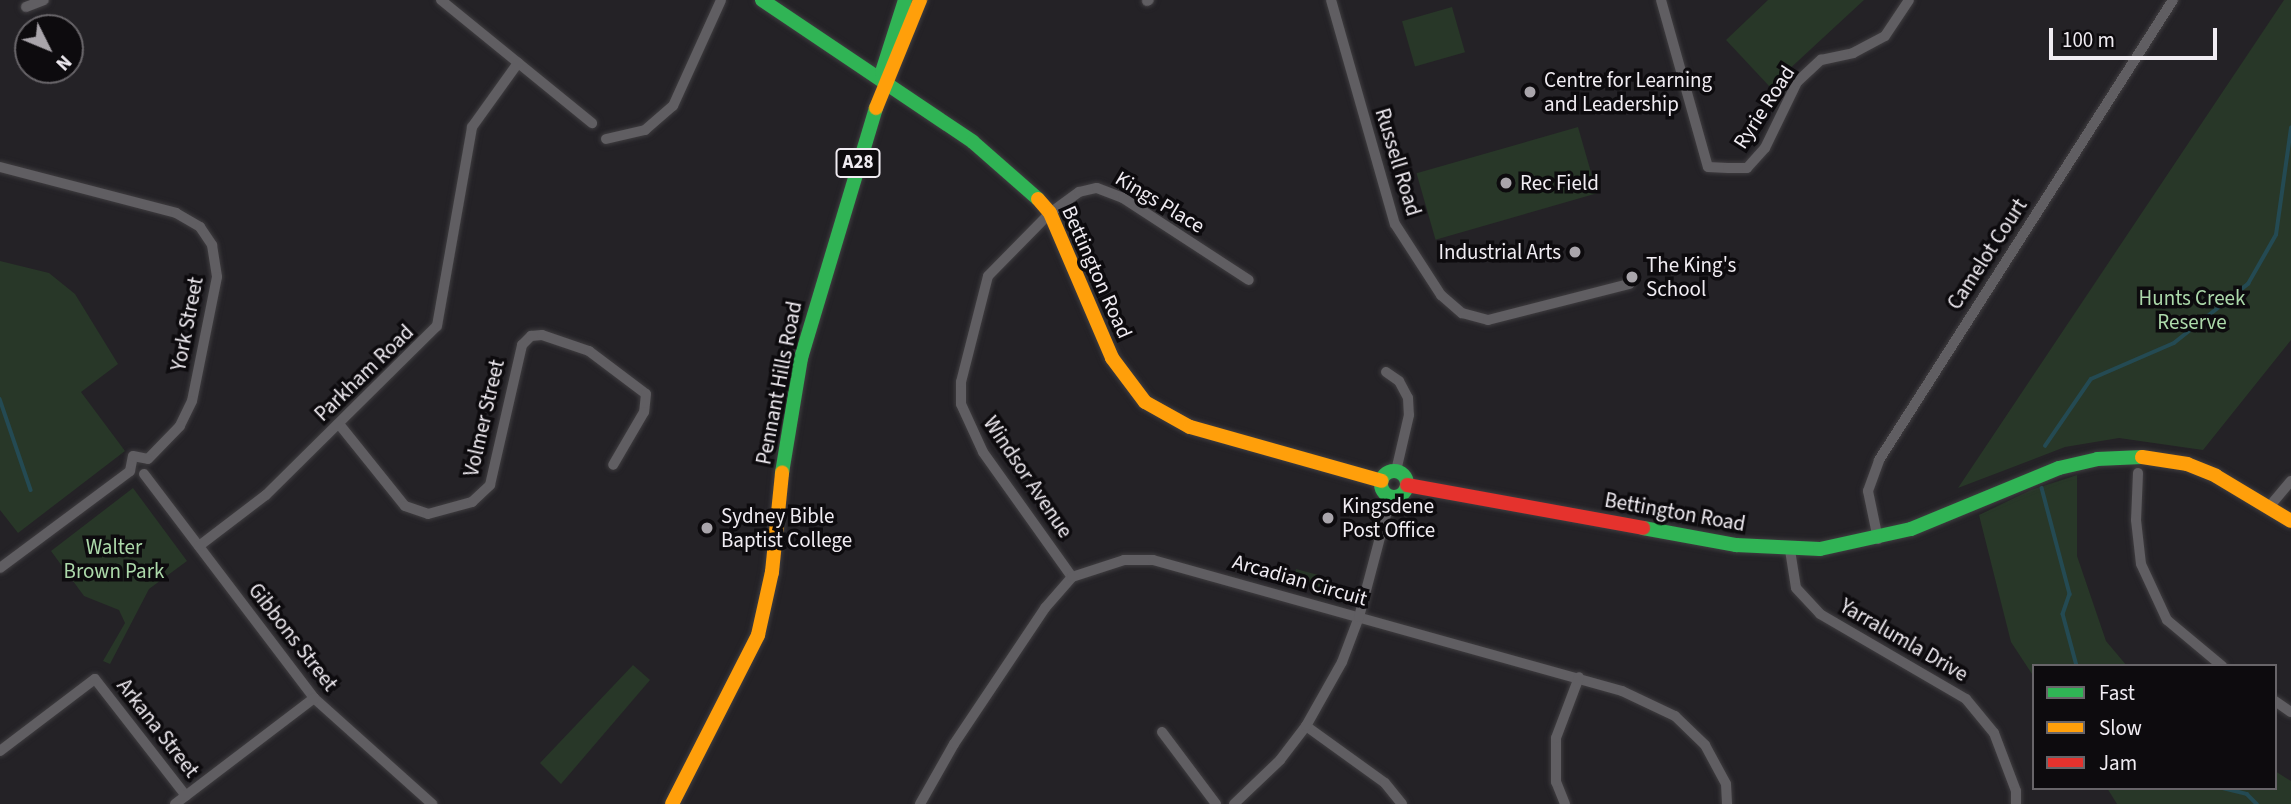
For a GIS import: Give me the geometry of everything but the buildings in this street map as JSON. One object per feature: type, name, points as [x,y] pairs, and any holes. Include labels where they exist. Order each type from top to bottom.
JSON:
[{"type":"main road","name":"Bettington Road","points":[[762,0],[1001,163],[1050,214],[1112,358],[1145,402],[1190,426],[1382,481]]},
{"type":"main road","name":"Pennant Hills Road","points":[[883,83],[881,66],[905,0]]},
{"type":"main road","name":"Pennant Hills Road","points":[[673,804],[758,635],[769,591],[788,421],[801,358],[883,83],[894,69],[920,0]]},
{"type":"main road","name":"Bettington Road","points":[[1407,485],[1736,545],[1790,550],[1878,539],[1935,520],[2036,475],[2122,456],[2187,464],[2291,521]]},
{"type":"main road","points":[[1396,471],[1405,476],[1407,485],[1402,494],[1391,496],[1382,481],[1387,473],[1396,471]]},
{"type":"street","points":[[26,7],[44,0]]},
{"type":"street","points":[[441,0],[592,123]]},
{"type":"street","points":[[606,139],[645,130],[673,106],[721,0]]},
{"type":"street","name":"Russell Road","points":[[1331,0],[1395,225],[1441,295],[1462,313],[1488,320],[1629,284]]},
{"type":"street","name":"Ryrie Road","points":[[1661,0],[1708,167],[1747,168],[1765,148],[1797,82],[1821,60],[1853,53],[1885,36],[1909,0]]},
{"type":"street","name":"Camelot Court","points":[[1878,539],[1868,491],[1879,460],[2173,0]]},
{"type":"street","name":"Parkham Road","points":[[199,547],[266,495],[437,326],[472,127],[518,64]]},
{"type":"street","name":"York Street","points":[[0,167],[176,213],[200,227],[212,245],[217,277],[191,401],[180,426],[148,459],[133,456],[130,471]]},
{"type":"street","name":"Kings Place","points":[[1050,214],[1080,192],[1105,189],[1249,280]]},
{"type":"street","name":"Windsor Avenue","points":[[1050,214],[988,276],[961,382],[961,404],[983,452],[1072,577]]},
{"type":"street","name":"Volmer Street","points":[[339,424],[398,499],[412,511],[435,513],[472,502],[490,485],[522,345],[531,336],[542,335],[602,358],[646,394],[647,406],[613,465]]},
{"type":"street","points":[[1386,372],[1399,381],[1408,398],[1409,415],[1396,471]]},
{"type":"street","points":[[0,568],[130,471],[144,474],[148,459]]},
{"type":"street","points":[[2138,473],[2136,520],[2141,564],[2167,620],[2220,664]]},
{"type":"street","name":"Gibbons Street","points":[[144,474],[314,698],[432,804]]},
{"type":"street","points":[[2269,507],[2291,481]]},
{"type":"street","points":[[1234,804],[1280,760],[1306,726],[1342,662],[1359,617],[1391,496]]},
{"type":"street","name":"Yarralumla Drive","points":[[1790,550],[1796,588],[1820,614],[1966,699],[1994,733],[2016,790],[2016,804]]},
{"type":"street","name":"Arcadian Circuit","points":[[1072,577],[1124,560],[1153,560],[1579,677],[1675,716],[1705,745],[1726,784],[1727,804]]},
{"type":"street","points":[[920,804],[954,744],[1045,608],[1072,577]]},
{"type":"street","points":[[1565,804],[1556,782],[1556,738],[1579,677]]},
{"type":"street","name":"Arkana Street","points":[[0,751],[95,679],[186,796]]},
{"type":"street","points":[[175,804],[314,698]]},
{"type":"street","points":[[1306,726],[1385,783],[1402,804]]},
{"type":"street","points":[[1162,732],[1216,804]]},
{"type":"green space","points":[[1768,0],[1864,0],[1770,87],[1726,40]]},
{"type":"green space","name":"Hunts Creek Reserve","points":[[2284,0],[2291,0],[2291,340],[2203,450],[2119,438],[2065,447],[1958,488]]},
{"type":"green space","points":[[1452,7],[1465,52],[1415,67],[1402,21]]},
{"type":"green space","name":"Rec Field","points":[[1578,127],[1597,193],[1436,240],[1417,173]]},
{"type":"green space","points":[[0,261],[49,273],[75,294],[118,364],[81,392],[125,451],[18,533],[0,510]]},
{"type":"green space","points":[[2077,475],[2077,556],[2106,641],[2125,664],[2032,664],[2032,674],[2011,642],[1979,515],[2031,490]]},
{"type":"green space","name":"Walter Brown Park","points":[[133,488],[187,561],[149,589],[110,664],[103,661],[125,623],[119,610],[84,596],[51,551]]},
{"type":"green space","points":[[1296,569],[1322,576],[1320,587],[1300,582],[1292,586]]},
{"type":"green space","points":[[633,665],[650,680],[561,784],[540,763]]},
{"type":"green space","points":[[2277,772],[2291,781],[2291,804],[2117,804],[2108,790],[2277,790]]},
{"type":"waterway","points":[[2045,446],[2091,379],[2174,343],[2248,284],[2276,235],[2291,128]]},
{"type":"waterway","points":[[0,399],[31,490]]},
{"type":"waterway","points":[[2042,488],[2070,594],[2063,614],[2076,664]]},
{"type":"waterway","points":[[2231,790],[2247,794],[2257,804]]},
{"type":"traffic: fast","points":[[762,0],[973,142],[1038,199]]},
{"type":"traffic: fast","points":[[882,72],[905,0]]},
{"type":"traffic: fast","points":[[782,473],[801,358],[876,108]]},
{"type":"traffic: fast","points":[[1643,528],[1736,545],[1820,549],[1911,529],[2059,468],[2097,459],[2142,457]]},
{"type":"traffic: fast","points":[[1394,471],[1403,475],[1407,484],[1403,493],[1394,497],[1385,493],[1381,484],[1385,475],[1394,471]]},
{"type":"traffic: slow","points":[[876,108],[920,0]]},
{"type":"traffic: slow","points":[[1038,199],[1050,213],[1112,358],[1145,402],[1190,427],[1382,481]]},
{"type":"traffic: slow","points":[[2142,457],[2187,464],[2216,476],[2291,521]]},
{"type":"traffic: slow","points":[[672,804],[758,635],[772,572],[782,473]]},
{"type":"traffic: jam","points":[[1407,485],[1643,528]]},
{"type":"place","name":"Centre for Learning and Leadership","points":[[1530,92]]},
{"type":"place","name":"Rec Field","points":[[1506,183]]},
{"type":"place","name":"Industrial Arts","points":[[1575,252]]},
{"type":"place","name":"The King's School","points":[[1632,277]]},
{"type":"place","name":"Kingsdene Post Office","points":[[1328,518]]},
{"type":"place","name":"Sydney Bible Baptist College","points":[[707,528]]}]
